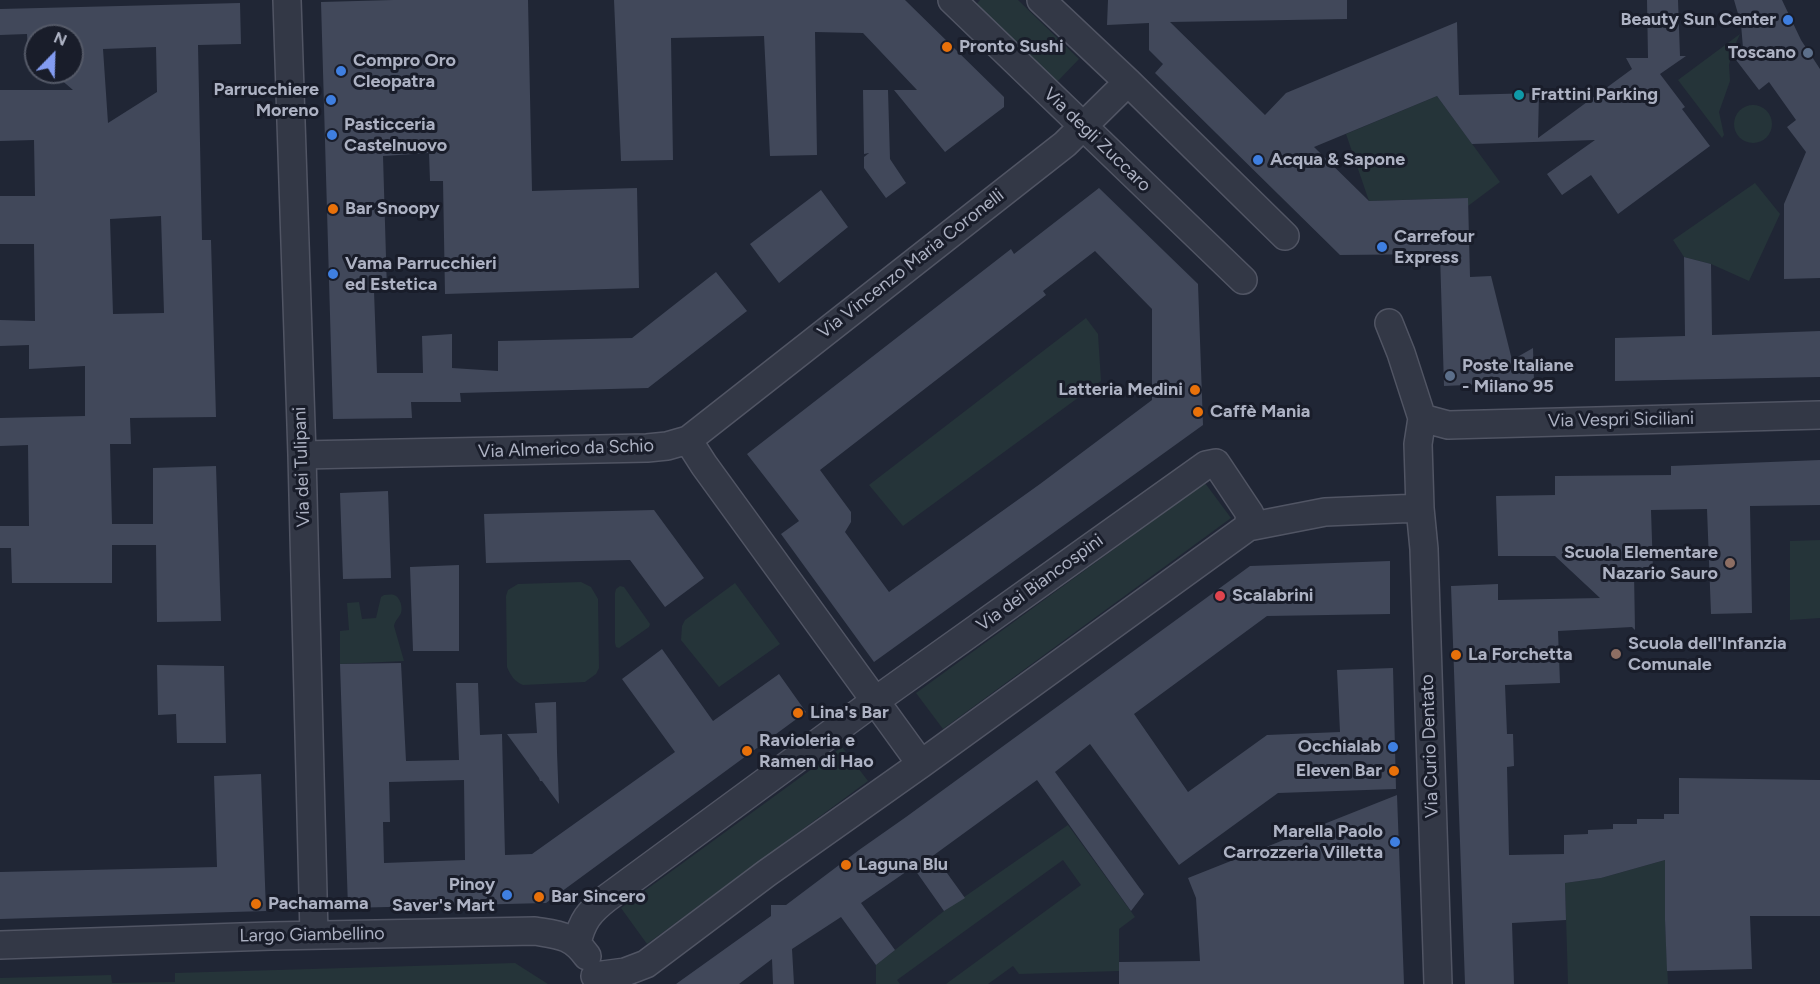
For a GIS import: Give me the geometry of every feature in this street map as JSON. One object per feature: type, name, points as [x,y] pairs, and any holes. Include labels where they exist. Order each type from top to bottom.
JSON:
[{"type":"street","name":"Via dei Tulipani","points":[[287,0],[302,455],[314,934]]},
{"type":"street","name":"Via degli Zuccaro","points":[[952,0],[1243,279]]},
{"type":"street","points":[[1041,0],[1285,236]]},
{"type":"street","name":"Via Vincenzo Maria Coronelli","points":[[687,440],[1056,150],[1128,82]]},
{"type":"street","points":[[1389,322],[1422,417]]},
{"type":"street","name":"Via Vespri Siciliani","points":[[1422,417],[1448,425],[1820,415]]},
{"type":"street","name":"Via Curio Dentato","points":[[1422,417],[1418,444],[1424,549],[1438,984]]},
{"type":"street","name":"Via Almerico da Schio","points":[[302,455],[647,448],[667,446],[687,440]]},
{"type":"street","points":[[687,440],[921,764]]},
{"type":"street","name":"Via dei Biancospini","points":[[577,943],[581,926],[593,909],[875,701],[1206,465],[1215,464],[1250,514],[1248,527]]},
{"type":"street","points":[[577,943],[586,956],[595,980],[646,964],[767,873],[1248,527],[1325,512],[1420,508]]},
{"type":"street","name":"Largo Giambellino","points":[[0,945],[314,934],[536,931],[560,935],[577,943]]},
{"type":"shaded area","points":[[980,0],[1018,0],[1079,59],[1055,84],[974,7]]},
{"type":"shaded area","points":[[1740,34],[1732,52],[1729,65],[1730,81],[1719,112],[1724,135],[1722,138],[1678,80]]},
{"type":"shaded area","points":[[1437,96],[1500,182],[1468,206],[1468,198],[1369,201],[1346,134]]},
{"type":"shaded area","points":[[1753,105],[1767,110],[1772,124],[1767,138],[1753,143],[1739,138],[1734,124],[1739,110]]},
{"type":"shaded area","points":[[1755,183],[1780,214],[1749,281],[1711,264],[1684,257],[1673,240]]},
{"type":"shaded area","points":[[1086,318],[1098,334],[1101,381],[903,526],[869,485]]},
{"type":"shaded area","points":[[1205,483],[1231,518],[943,729],[916,693]]},
{"type":"shaded area","points":[[1820,540],[1820,618],[1790,620],[1790,541]]},
{"type":"shaded area","points":[[581,582],[591,587],[598,599],[599,668],[596,674],[585,682],[523,685],[513,678],[507,667],[506,596],[508,590],[518,584]]},
{"type":"shaded area","points":[[735,583],[780,644],[719,687],[681,640],[682,626],[685,620]]},
{"type":"shaded area","points":[[620,586],[624,587],[650,624],[619,648],[615,643],[615,593]]},
{"type":"shaded area","points":[[394,595],[398,598],[402,608],[394,626],[404,661],[340,664],[340,631],[349,630],[347,603],[359,602],[362,619],[376,618],[381,597]]},
{"type":"shaded area","points":[[842,747],[868,781],[647,944],[621,908]]},
{"type":"shaded area","points":[[1068,825],[1135,917],[1119,929],[1119,971],[1019,974],[1013,966],[988,984],[946,984],[1081,885],[1063,860],[897,980],[900,984],[876,984],[876,965],[944,911]]},
{"type":"shaded area","points":[[1665,860],[1668,984],[1568,984],[1565,883],[1601,878]]},
{"type":"shaded area","points":[[515,963],[548,984],[0,984],[0,978],[111,975],[112,983],[175,982],[175,973]]},
{"type":"building","points":[[528,0],[532,191],[637,188],[639,288],[445,294],[443,181],[430,181],[429,153],[383,156],[387,291],[374,291],[377,373],[423,373],[422,336],[452,334],[452,368],[498,371],[498,341],[632,338],[716,272],[747,311],[648,388],[460,393],[461,402],[411,402],[412,418],[333,419],[321,2]]},
{"type":"building","points":[[614,0],[905,0],[1004,97],[1004,107],[945,152],[894,90],[917,90],[863,33],[815,32],[817,155],[770,156],[764,36],[671,38],[673,160],[621,161]]},
{"type":"building","points":[[1108,0],[1347,0],[1347,19],[1170,22],[1265,115],[1286,93],[1457,22],[1459,95],[1539,93],[1538,138],[1632,69],[1626,58],[1648,58],[1647,0],[1678,0],[1680,56],[1686,56],[1660,74],[1685,107],[1682,109],[1710,146],[1618,214],[1591,175],[1562,195],[1547,174],[1595,140],[1472,144],[1437,96],[1314,147],[1369,201],[1468,198],[1470,277],[1491,276],[1512,360],[1533,348],[1534,382],[1444,386],[1440,254],[1340,255],[1155,73],[1163,64],[1149,50],[1149,23],[1107,25]]},
{"type":"building","points":[[1734,0],[1782,0],[1801,40],[1820,69],[1820,278],[1784,279],[1784,204],[1806,152],[1787,127],[1796,120],[1769,82],[1759,90],[1733,56],[1743,48],[1741,24]]},
{"type":"building","points":[[240,3],[241,44],[198,45],[202,240],[211,240],[216,417],[130,418],[131,444],[110,444],[112,524],[153,524],[153,468],[216,466],[221,621],[157,622],[156,545],[112,545],[112,583],[12,583],[11,548],[0,548],[0,526],[29,526],[28,445],[0,446],[0,418],[85,416],[85,366],[29,369],[29,345],[0,346],[0,320],[35,321],[34,244],[0,244],[0,196],[35,196],[34,140],[0,141],[0,90],[73,90],[66,84],[84,84],[84,24],[24,24],[24,34],[0,35],[0,9]],"holes":[[[156,47],[157,92],[108,123],[103,49]],[[161,216],[164,313],[113,314],[110,219]]]},
{"type":"building","points":[[863,90],[888,90],[890,159],[906,183],[886,198],[864,168],[864,157],[869,153],[864,154]]},
{"type":"building","points":[[1099,188],[1198,284],[1203,425],[874,662],[781,534],[799,521],[747,454],[1011,249],[1014,254]],"holes":[[[1095,251],[1152,309],[1152,400],[1040,484],[889,592],[845,532],[851,522],[851,512],[820,470],[1046,295],[1043,291]]]},
{"type":"building","points":[[821,190],[848,227],[779,283],[750,244]]},
{"type":"building","points":[[1684,257],[1711,264],[1712,335],[1820,331],[1820,377],[1615,381],[1615,338],[1685,336]]},
{"type":"building","points":[[1820,460],[1820,505],[1750,506],[1752,613],[1711,614],[1707,509],[1651,510],[1653,571],[1634,572],[1635,630],[1632,627],[1558,631],[1560,683],[1505,685],[1507,734],[1513,734],[1514,766],[1507,767],[1509,855],[1564,854],[1564,835],[1588,834],[1588,830],[1613,829],[1613,824],[1637,824],[1637,819],[1664,819],[1664,814],[1679,814],[1679,778],[1820,780],[1820,916],[1750,916],[1752,969],[1667,971],[1665,860],[1601,878],[1565,883],[1566,920],[1512,923],[1514,984],[1465,984],[1451,586],[1498,584],[1498,600],[1600,598],[1555,556],[1498,556],[1496,496],[1555,495],[1555,476],[1671,475],[1671,466]]},
{"type":"building","points":[[388,491],[391,578],[343,579],[340,493]]},
{"type":"building","points":[[654,510],[704,578],[665,607],[630,560],[486,563],[484,514]]},
{"type":"building","points":[[1390,561],[1390,614],[1267,616],[1134,714],[1188,792],[1267,735],[1340,732],[1337,670],[1393,668],[1396,789],[1278,793],[1179,865],[1090,744],[1055,772],[1144,894],[1131,911],[1037,780],[934,855],[965,898],[944,911],[913,867],[861,903],[895,950],[876,965],[841,917],[792,949],[794,984],[773,984],[772,959],[739,984],[676,984],[771,916],[771,905],[786,905],[1250,566]]},
{"type":"building","points":[[459,565],[459,651],[413,651],[410,567]]},
{"type":"building","points":[[662,649],[713,721],[779,674],[806,712],[546,903],[348,908],[340,664],[401,663],[406,761],[459,760],[456,683],[478,683],[480,735],[502,734],[505,855],[532,854],[675,752],[622,679]],"holes":[[[464,780],[465,860],[384,863],[383,822],[390,822],[389,782]]]},
{"type":"building","points":[[157,665],[224,666],[226,743],[177,743],[176,714],[158,715]]},
{"type":"building","points":[[556,702],[559,804],[507,734],[537,733],[535,703]]},
{"type":"building","points":[[261,774],[266,911],[0,919],[0,872],[217,867],[214,776]]},
{"type":"building","points":[[1397,795],[1404,984],[1119,984],[1119,962],[1200,961],[1196,898],[1188,878]]},
{"type":"place","name":"Beauty Sun Center","points":[[1788,20]]},
{"type":"place","name":"Pronto Sushi","points":[[947,47]]},
{"type":"place","name":"Toscano","points":[[1808,53]]},
{"type":"place","name":"Compro Oro Cleopatra","points":[[341,71]]},
{"type":"place","name":"Frattini Parking","points":[[1519,95]]},
{"type":"place","name":"Parrucchiere Moreno","points":[[331,100]]},
{"type":"place","name":"Pasticceria Castelnuovo","points":[[332,135]]},
{"type":"place","name":"Acqua & Sapone","points":[[1258,160]]},
{"type":"place","name":"Bar Snoopy","points":[[333,209]]},
{"type":"place","name":"Carrefour Express","points":[[1382,247]]},
{"type":"place","name":"Vama Parrucchieri ed Estetica","points":[[333,274]]},
{"type":"place","name":"Poste Italiane - Milano 95","points":[[1450,376]]},
{"type":"place","name":"Latteria Medini","points":[[1195,390]]},
{"type":"place","name":"Caffè Mania","points":[[1198,412]]},
{"type":"place","name":"Scuola Elementare Nazario Sauro","points":[[1730,563]]},
{"type":"place","name":"Scalabrini","points":[[1220,596]]},
{"type":"place","name":"Scuola dell'Infanzia Comunale","points":[[1616,654]]},
{"type":"place","name":"La Forchetta","points":[[1456,655]]},
{"type":"place","name":"Lina's Bar","points":[[798,713]]},
{"type":"place","name":"Occhialab","points":[[1393,747]]},
{"type":"place","name":"Ravioleria e Ramen di Hao","points":[[747,751]]},
{"type":"place","name":"Eleven Bar","points":[[1394,771]]},
{"type":"place","name":"Marella Paolo Carrozzeria Villetta","points":[[1395,842]]},
{"type":"place","name":"Laguna Blu","points":[[846,865]]},
{"type":"place","name":"Pinoy Saver's Mart","points":[[507,895]]},
{"type":"place","name":"Bar Sincero","points":[[539,897]]},
{"type":"place","name":"Pachamama","points":[[256,904]]}]
